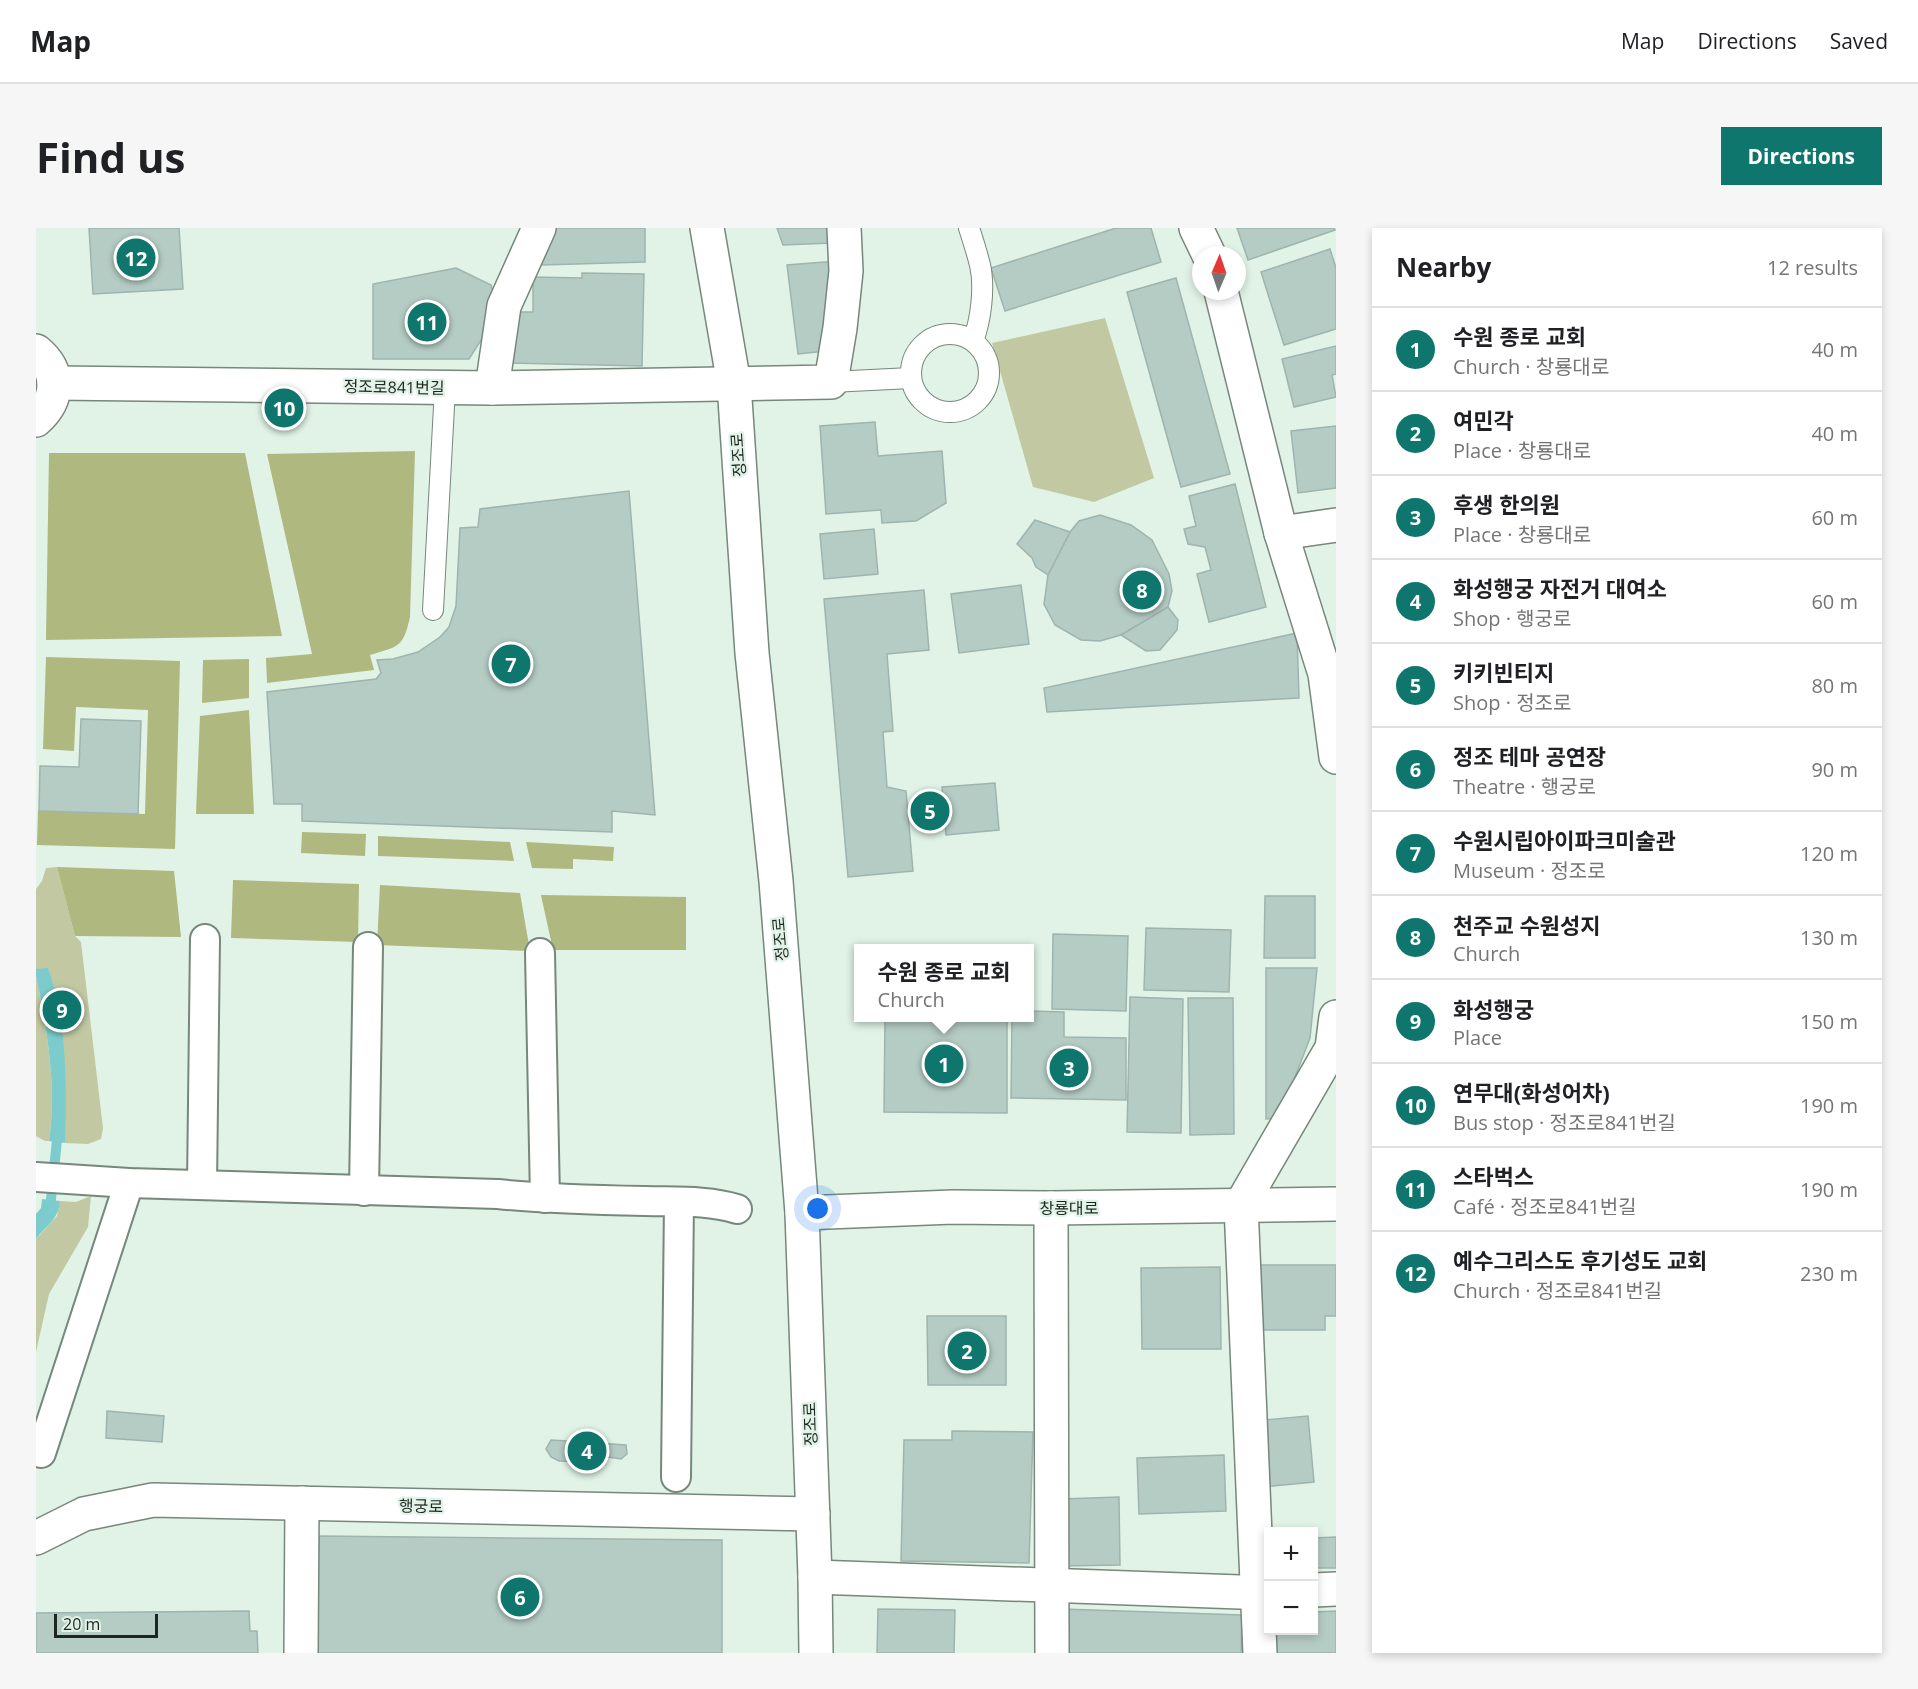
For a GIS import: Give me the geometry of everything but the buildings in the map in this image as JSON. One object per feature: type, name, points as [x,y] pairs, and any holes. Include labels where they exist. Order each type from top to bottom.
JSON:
[{"type":"street","points":[[492,388],[504,306],[539,228]]},
{"type":"street","name":"정조로","points":[[706,228],[734,384],[752,653],[776,881],[802,1213],[816,1653]]},
{"type":"street","points":[[831,382],[846,271],[844,228]]},
{"type":"street","points":[[1196,228],[1205,246]]},
{"type":"street","points":[[1223,300],[1281,533],[1325,674],[1336,757]]},
{"type":"street","points":[[36,351],[44,357],[51,369],[54,383],[53,397],[47,410],[36,420]]},
{"type":"street","name":"정조로841번길","points":[[54,383],[492,388],[831,382]]},
{"type":"street","points":[[1281,533],[1336,525]]},
{"type":"street","points":[[202,1185],[205,939]]},
{"type":"street","points":[[364,1191],[368,947]]},
{"type":"street","points":[[540,953],[544,1198]]},
{"type":"street","points":[[1260,1653],[1262,1593],[1240,1205],[1332,1048],[1336,1017]]},
{"type":"street","points":[[36,1177],[129,1183],[679,1202],[725,1205],[737,1209]]},
{"type":"street","points":[[41,1453],[129,1183]]},
{"type":"street","points":[[676,1477],[679,1202]]},
{"type":"street","name":"창룡대로","points":[[802,1213],[953,1207],[1336,1204]]},
{"type":"street","points":[[1051,1208],[1052,1653]]},
{"type":"street","name":"행궁로","points":[[36,1538],[84,1514],[153,1500],[813,1514]]},
{"type":"street","points":[[301,1653],[302,1503]]},
{"type":"street","points":[[815,1577],[1262,1593]]},
{"type":"street","points":[[1318,1590],[1336,1589]]},
{"type":"lane","points":[[969,228],[981,267],[981,305],[978,327],[973,341]]},
{"type":"lane","points":[[948,334],[962,335],[983,350],[990,375],[984,393],[971,407],[959,412],[933,409],[922,402],[911,378],[916,353],[925,343],[935,337],[948,334]]},
{"type":"lane","points":[[831,382],[911,378]]},
{"type":"lane","points":[[433,610],[445,388]]},
{"type":"green space","points":[[1105,318],[1154,478],[1094,502],[1033,487],[992,343]]},
{"type":"green space","points":[[415,451],[410,617],[402,640],[394,647],[370,655],[374,670],[267,683],[266,658],[312,654],[267,454]]},
{"type":"green space","points":[[49,453],[245,453],[282,636],[46,640]]},
{"type":"green space","points":[[46,657],[180,661],[175,849],[37,845],[38,811],[145,814],[148,710],[76,707],[74,751],[43,749]]},
{"type":"green space","points":[[249,659],[249,698],[202,703],[203,660]]},
{"type":"green space","points":[[249,710],[254,814],[196,814],[200,716]]},
{"type":"green space","points":[[302,832],[366,834],[365,856],[301,853]]},
{"type":"green space","points":[[378,836],[510,842],[514,861],[378,856]]},
{"type":"green space","points":[[526,842],[614,847],[613,861],[573,859],[573,869],[532,868]]},
{"type":"green space","points":[[57,867],[75,936],[81,942],[103,1128],[101,1139],[88,1144],[65,1143],[65,1106],[42,969],[36,969],[36,889],[42,881],[46,868]]},
{"type":"green space","points":[[57,867],[174,871],[181,937],[75,936]]},
{"type":"green space","points":[[233,880],[359,884],[358,942],[231,938]]},
{"type":"green space","points":[[380,885],[520,893],[530,951],[377,945]]},
{"type":"green space","points":[[541,895],[686,897],[686,950],[553,950]]},
{"type":"green space","points":[[36,976],[47,1037],[51,1079],[49,1141],[36,1136]]},
{"type":"green space","points":[[91,1196],[88,1227],[49,1294],[36,1352],[36,1239],[57,1216],[60,1201],[76,1202]]},
{"type":"water","points":[[48,968],[62,1032],[66,1077],[65,1143],[49,1141],[51,1079],[47,1037],[36,976],[36,969]]},
{"type":"water","points":[[42,1199],[60,1201],[55,1218],[36,1239],[36,1214],[41,1208]]},
{"type":"waterway","points":[[36,1226],[47,1215],[51,1199],[58,1130]]},
{"type":"place","name":"예수그리스도 후기성도 교회","points":[[136,258]]},
{"type":"place","name":"스타벅스","points":[[427,322]]},
{"type":"place","name":"연무대(화성어차)","points":[[284,408]]},
{"type":"place","name":"천주교 수원성지","points":[[1142,590]]},
{"type":"place","name":"수원시립아이파크미술관","points":[[511,664]]},
{"type":"place","name":"키키빈티지","points":[[930,811]]},
{"type":"place","name":"화성행궁","points":[[62,1010]]},
{"type":"place","name":"수원 종로 교회","points":[[944,1064]]},
{"type":"place","name":"후생 한의원","points":[[1069,1068]]},
{"type":"place","name":"여민각","points":[[967,1351]]},
{"type":"place","name":"화성행궁 자전거 대여소","points":[[587,1451]]},
{"type":"place","name":"정조 테마 공연장","points":[[520,1597]]}]
